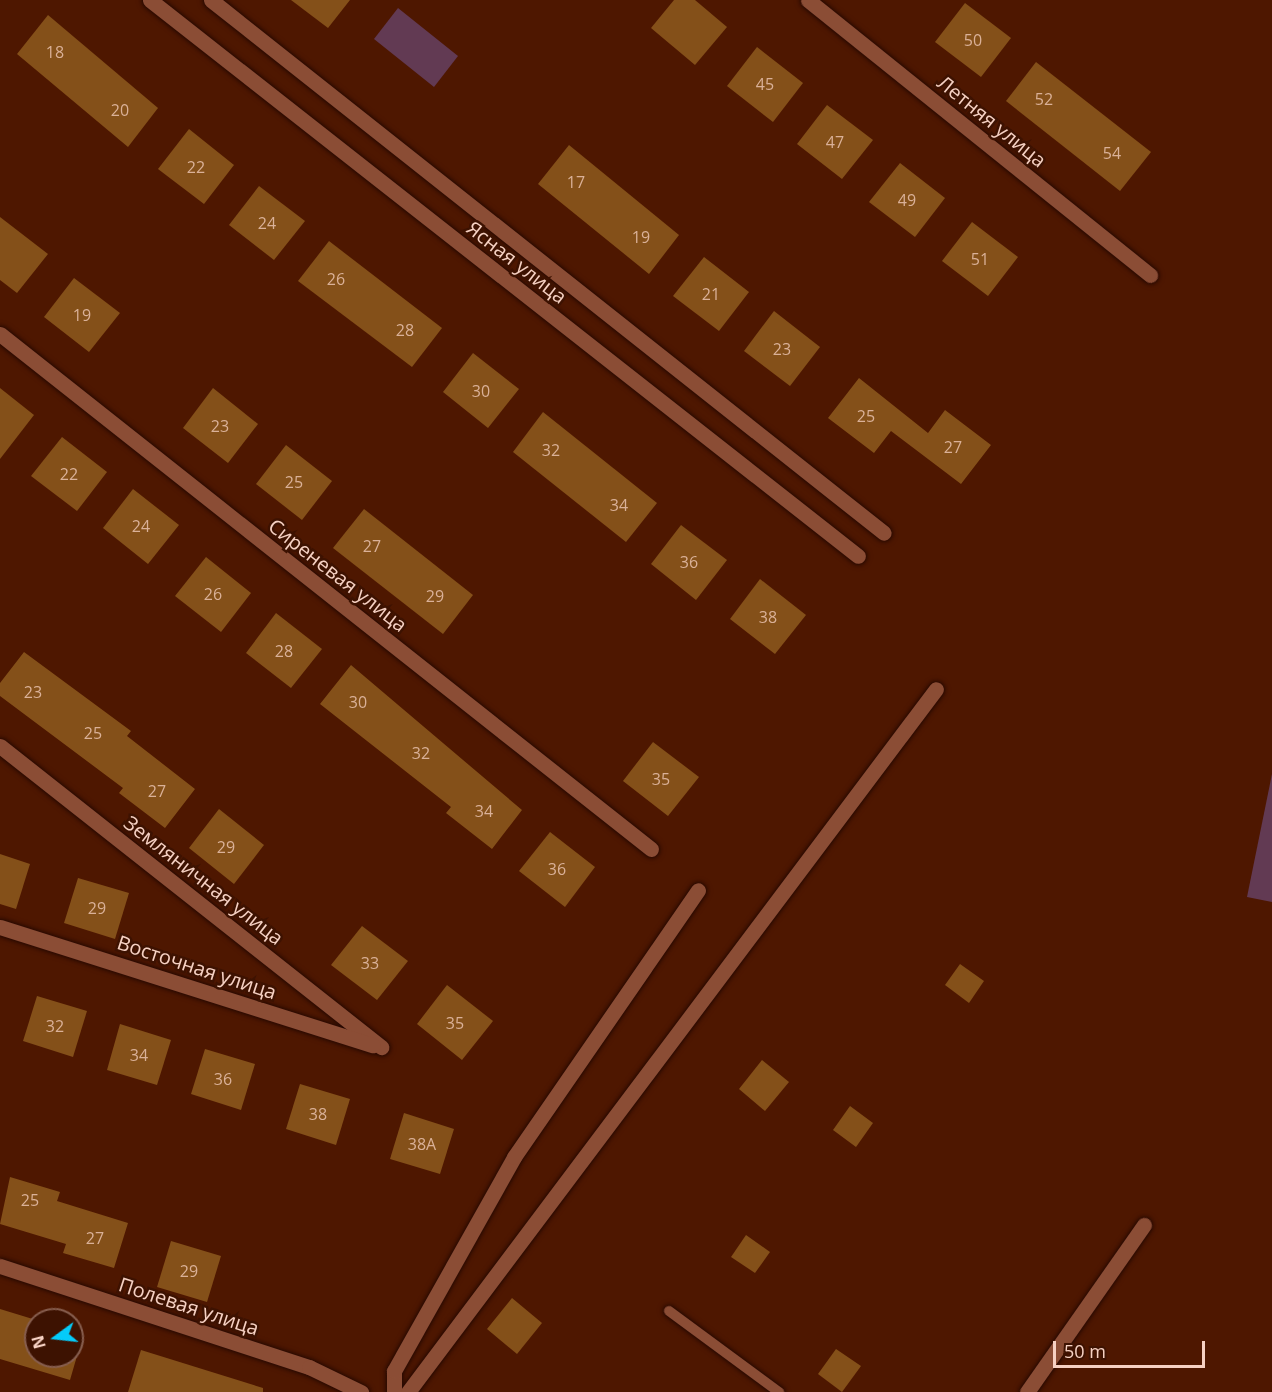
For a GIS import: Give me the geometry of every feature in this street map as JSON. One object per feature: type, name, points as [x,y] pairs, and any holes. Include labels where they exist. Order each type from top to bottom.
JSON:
[{"type":"street","name":"Ясная улица","points":[[150,0],[858,556]]},
{"type":"street","name":"Ясная улица","points":[[211,0],[884,532]]},
{"type":"street","name":"Летняя улица","points":[[808,0],[1150,275]]},
{"type":"street","name":"Сиреневая улица","points":[[0,334],[651,849]]},
{"type":"street","points":[[408,1392],[936,689]]},
{"type":"street","name":"Земляничная улица","points":[[0,746],[381,1047]]},
{"type":"street","points":[[394,1392],[394,1371],[514,1156],[698,890]]},
{"type":"street","name":"Восточная улица","points":[[0,927],[381,1047]]},
{"type":"street","points":[[1027,1392],[1144,1225]]},
{"type":"street","name":"Полевая улица","points":[[0,1266],[309,1367],[361,1392]]},
{"type":"lane","points":[[669,1311],[779,1392]]},
{"type":"shaded area","points":[[398,8],[458,56],[434,87],[374,39]]},
{"type":"shaded area","points":[[1272,774],[1272,902],[1247,897]]},
{"type":"building","points":[[291,0],[350,0],[328,28]]},
{"type":"building","points":[[674,0],[695,0],[727,27],[695,65],[651,28]]},
{"type":"building","points":[[965,3],[1011,38],[981,77],[935,42]]},
{"type":"building","points":[[48,15],[158,108],[128,147],[17,54]]},
{"type":"building","points":[[757,47],[803,83],[773,122],[727,86]]},
{"type":"building","points":[[1036,62],[1151,152],[1120,191],[1006,101]]},
{"type":"building","points":[[827,105],[873,140],[842,179],[797,144]]},
{"type":"building","points":[[189,129],[234,165],[204,204],[158,169]]},
{"type":"building","points":[[569,145],[679,235],[649,274],[538,184]]},
{"type":"building","points":[[900,163],[945,198],[915,237],[869,202]]},
{"type":"building","points":[[259,186],[305,221],[274,260],[229,225]]},
{"type":"building","points":[[0,217],[48,254],[17,293],[0,280]]},
{"type":"building","points":[[972,222],[1018,257],[988,296],[942,261]]},
{"type":"building","points":[[329,241],[442,328],[412,367],[298,281]]},
{"type":"building","points":[[704,257],[749,292],[719,331],[673,296]]},
{"type":"building","points":[[74,278],[120,313],[89,352],[44,317]]},
{"type":"building","points":[[774,311],[820,347],[790,386],[744,351]]},
{"type":"building","points":[[473,353],[519,389],[488,428],[443,392]]},
{"type":"building","points":[[859,378],[928,433],[945,410],[991,445],[961,484],[891,431],[874,453],[828,418]]},
{"type":"building","points":[[0,388],[34,415],[0,459]]},
{"type":"building","points":[[213,388],[258,424],[228,463],[183,428]]},
{"type":"building","points":[[543,412],[657,503],[626,542],[513,452]]},
{"type":"building","points":[[62,437],[107,472],[77,511],[31,476]]},
{"type":"building","points":[[286,445],[332,481],[302,520],[256,484]]},
{"type":"building","points":[[133,489],[179,525],[148,564],[103,528]]},
{"type":"building","points":[[364,509],[473,595],[443,634],[333,548]]},
{"type":"building","points":[[681,525],[727,560],[696,600],[651,564]]},
{"type":"building","points":[[206,557],[251,593],[221,632],[175,596]]},
{"type":"building","points":[[760,579],[806,615],[775,654],[730,619]]},
{"type":"building","points":[[276,613],[322,649],[291,688],[246,653]]},
{"type":"building","points":[[24,652],[131,731],[127,736],[195,789],[165,828],[119,793],[123,788],[0,696],[0,683]]},
{"type":"building","points":[[351,665],[522,810],[492,849],[446,813],[451,807],[320,704]]},
{"type":"building","points":[[653,742],[699,777],[668,816],[623,781]]},
{"type":"building","points":[[219,809],[264,845],[234,884],[189,848]]},
{"type":"building","points":[[550,832],[595,867],[565,907],[519,871]]},
{"type":"building","points":[[0,854],[30,864],[16,909],[0,904]]},
{"type":"building","points":[[78,878],[129,893],[115,939],[64,923]]},
{"type":"building","points":[[362,926],[408,961],[377,1000],[331,965]]},
{"type":"building","points":[[960,964],[984,981],[969,1003],[945,985]]},
{"type":"building","points":[[447,985],[493,1021],[462,1060],[417,1024]]},
{"type":"building","points":[[37,996],[87,1011],[73,1057],[23,1041]]},
{"type":"building","points":[[120,1024],[171,1040],[157,1085],[107,1070]]},
{"type":"building","points":[[205,1049],[255,1064],[241,1110],[191,1094]]},
{"type":"building","points":[[762,1060],[789,1082],[765,1111],[739,1089]]},
{"type":"building","points":[[300,1084],[350,1099],[336,1145],[286,1129]]},
{"type":"building","points":[[850,1106],[873,1123],[856,1147],[833,1130]]},
{"type":"building","points":[[404,1113],[454,1129],[440,1174],[390,1159]]},
{"type":"building","points":[[10,1177],[60,1192],[57,1201],[128,1223],[114,1268],[63,1253],[66,1244],[0,1224]]},
{"type":"building","points":[[746,1235],[770,1252],[755,1273],[731,1257]]},
{"type":"building","points":[[171,1241],[221,1256],[207,1302],[157,1287]]},
{"type":"building","points":[[512,1298],[542,1323],[517,1354],[487,1329]]},
{"type":"building","points":[[0,1309],[24,1316],[24,1366],[0,1359]]},
{"type":"building","points":[[836,1349],[861,1366],[842,1392],[818,1374]]},
{"type":"building","points":[[141,1350],[263,1388],[263,1392],[128,1392]]},
{"type":"building","points":[[30,1368],[74,1368],[70,1380]]}]
